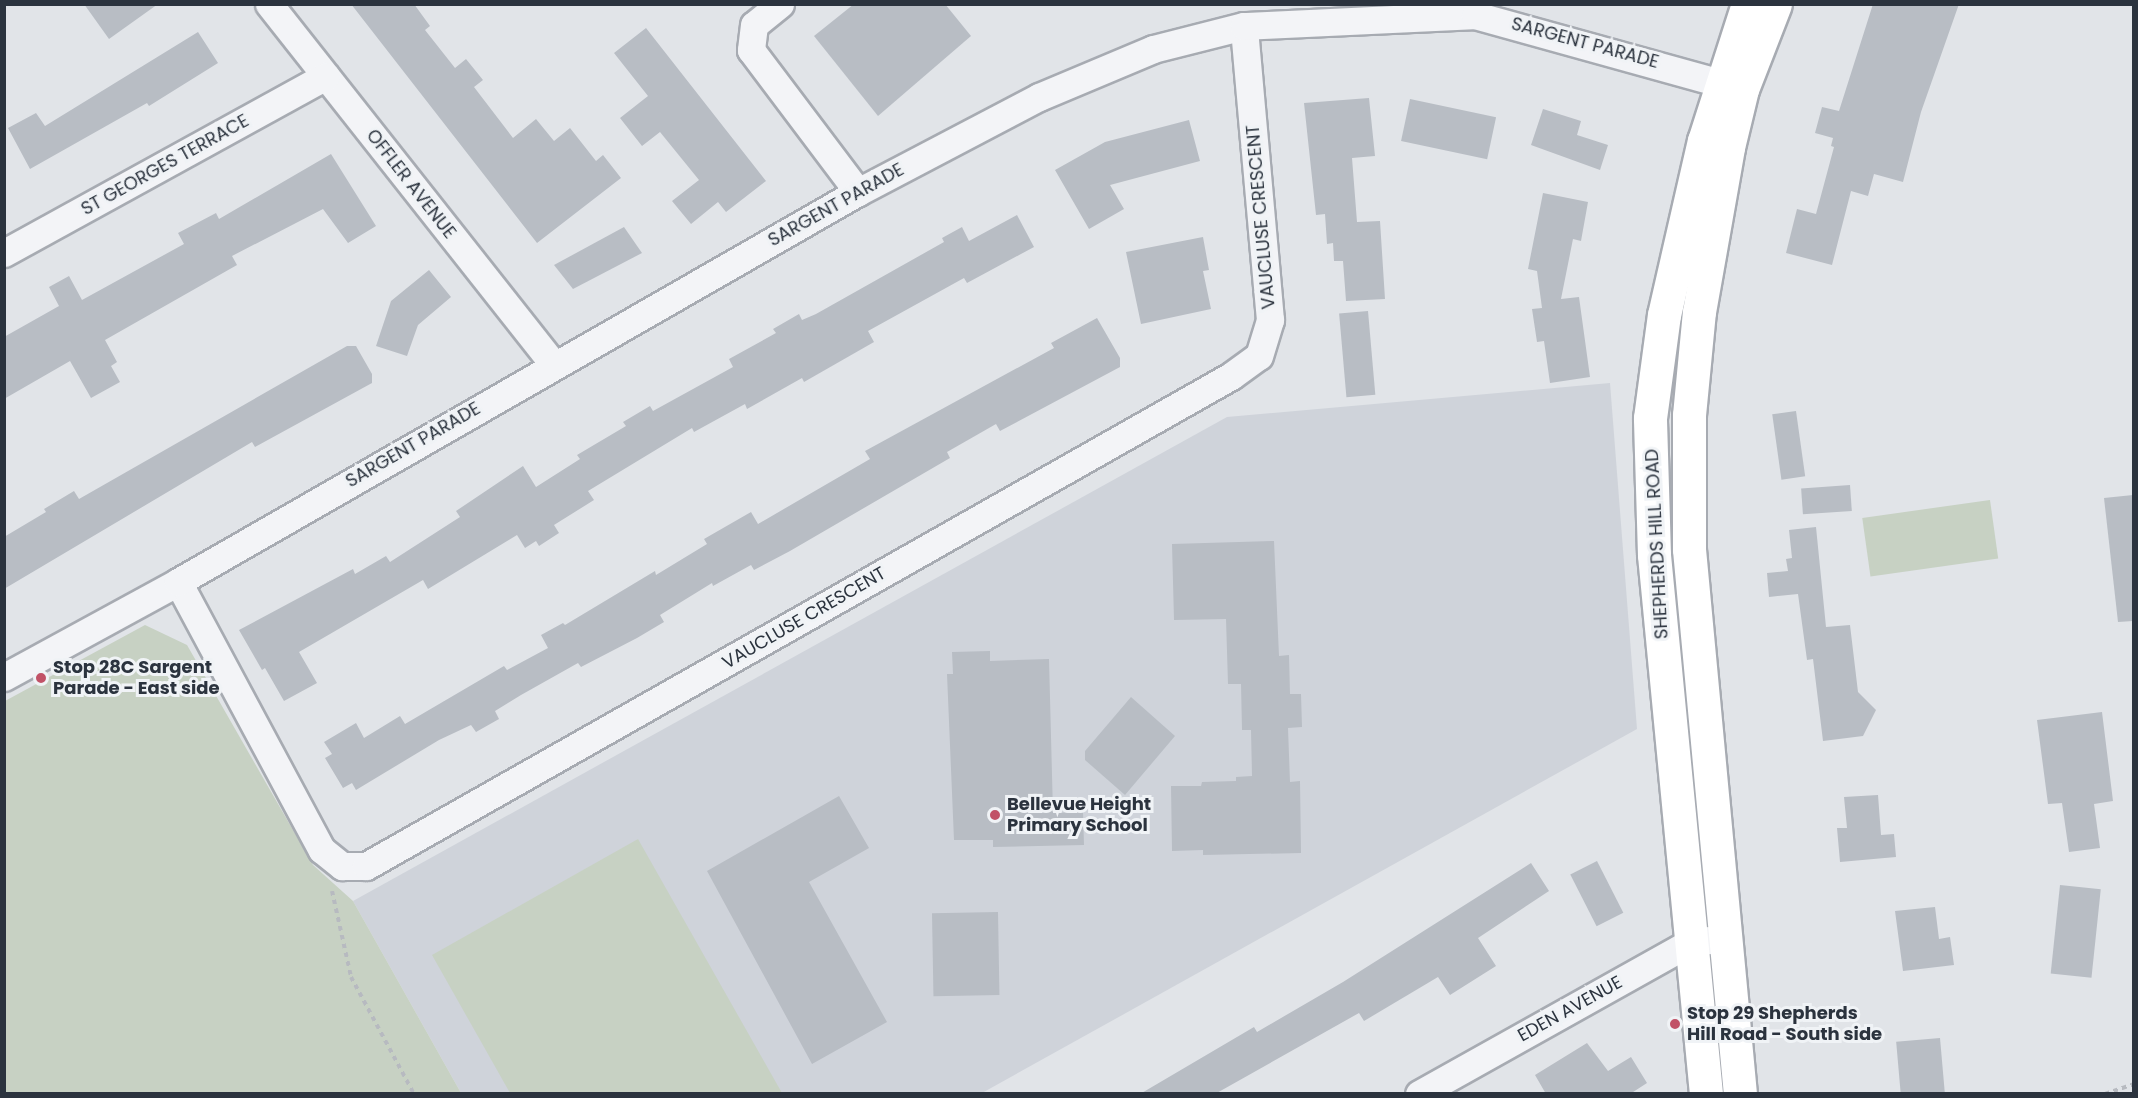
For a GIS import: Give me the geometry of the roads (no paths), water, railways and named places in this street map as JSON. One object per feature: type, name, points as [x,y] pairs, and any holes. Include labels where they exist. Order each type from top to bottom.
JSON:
[{"type":"main road","name":"SHEPHERDS HILL ROAD","points":[[1706,1094],[1709,940],[1689,549],[1689,415],[1700,312],[1728,147],[1732,85],[1748,4]]},
{"type":"main road","name":"SHEPHERDS HILL ROAD","points":[[1732,85],[1775,4]]},
{"type":"main road","name":"SHEPHERDS HILL ROAD","points":[[1709,940],[1740,1094]]},
{"type":"street","name":"OFFLER AVENUE","points":[[269,4],[553,364]]},
{"type":"street","points":[[780,4],[754,25],[751,50],[858,192]]},
{"type":"street","name":"SARGENT PARADE","points":[[4,677],[178,582],[553,364],[858,192],[1040,97],[1153,49],[1244,26],[1498,12],[1732,85]]},
{"type":"street","name":"VAUCLUSE CRESCENT","points":[[178,582],[322,850],[342,866],[366,866],[1231,376],[1259,356],[1270,320],[1244,26]]},
{"type":"street","name":"ST GEORGES TERRACE","points":[[4,253],[326,76]]},
{"type":"street","name":"EDEN AVENUE","points":[[1419,1094],[1709,940]]},
{"type":"place","name":"Stop 28C Sargent Parade - East side","points":[[41,678]]},
{"type":"place","name":"Bellevue Height Primary School","points":[[995,815]]},
{"type":"place","name":"Stop 29 Shepherds Hill Road - South side","points":[[1675,1024]]}]
